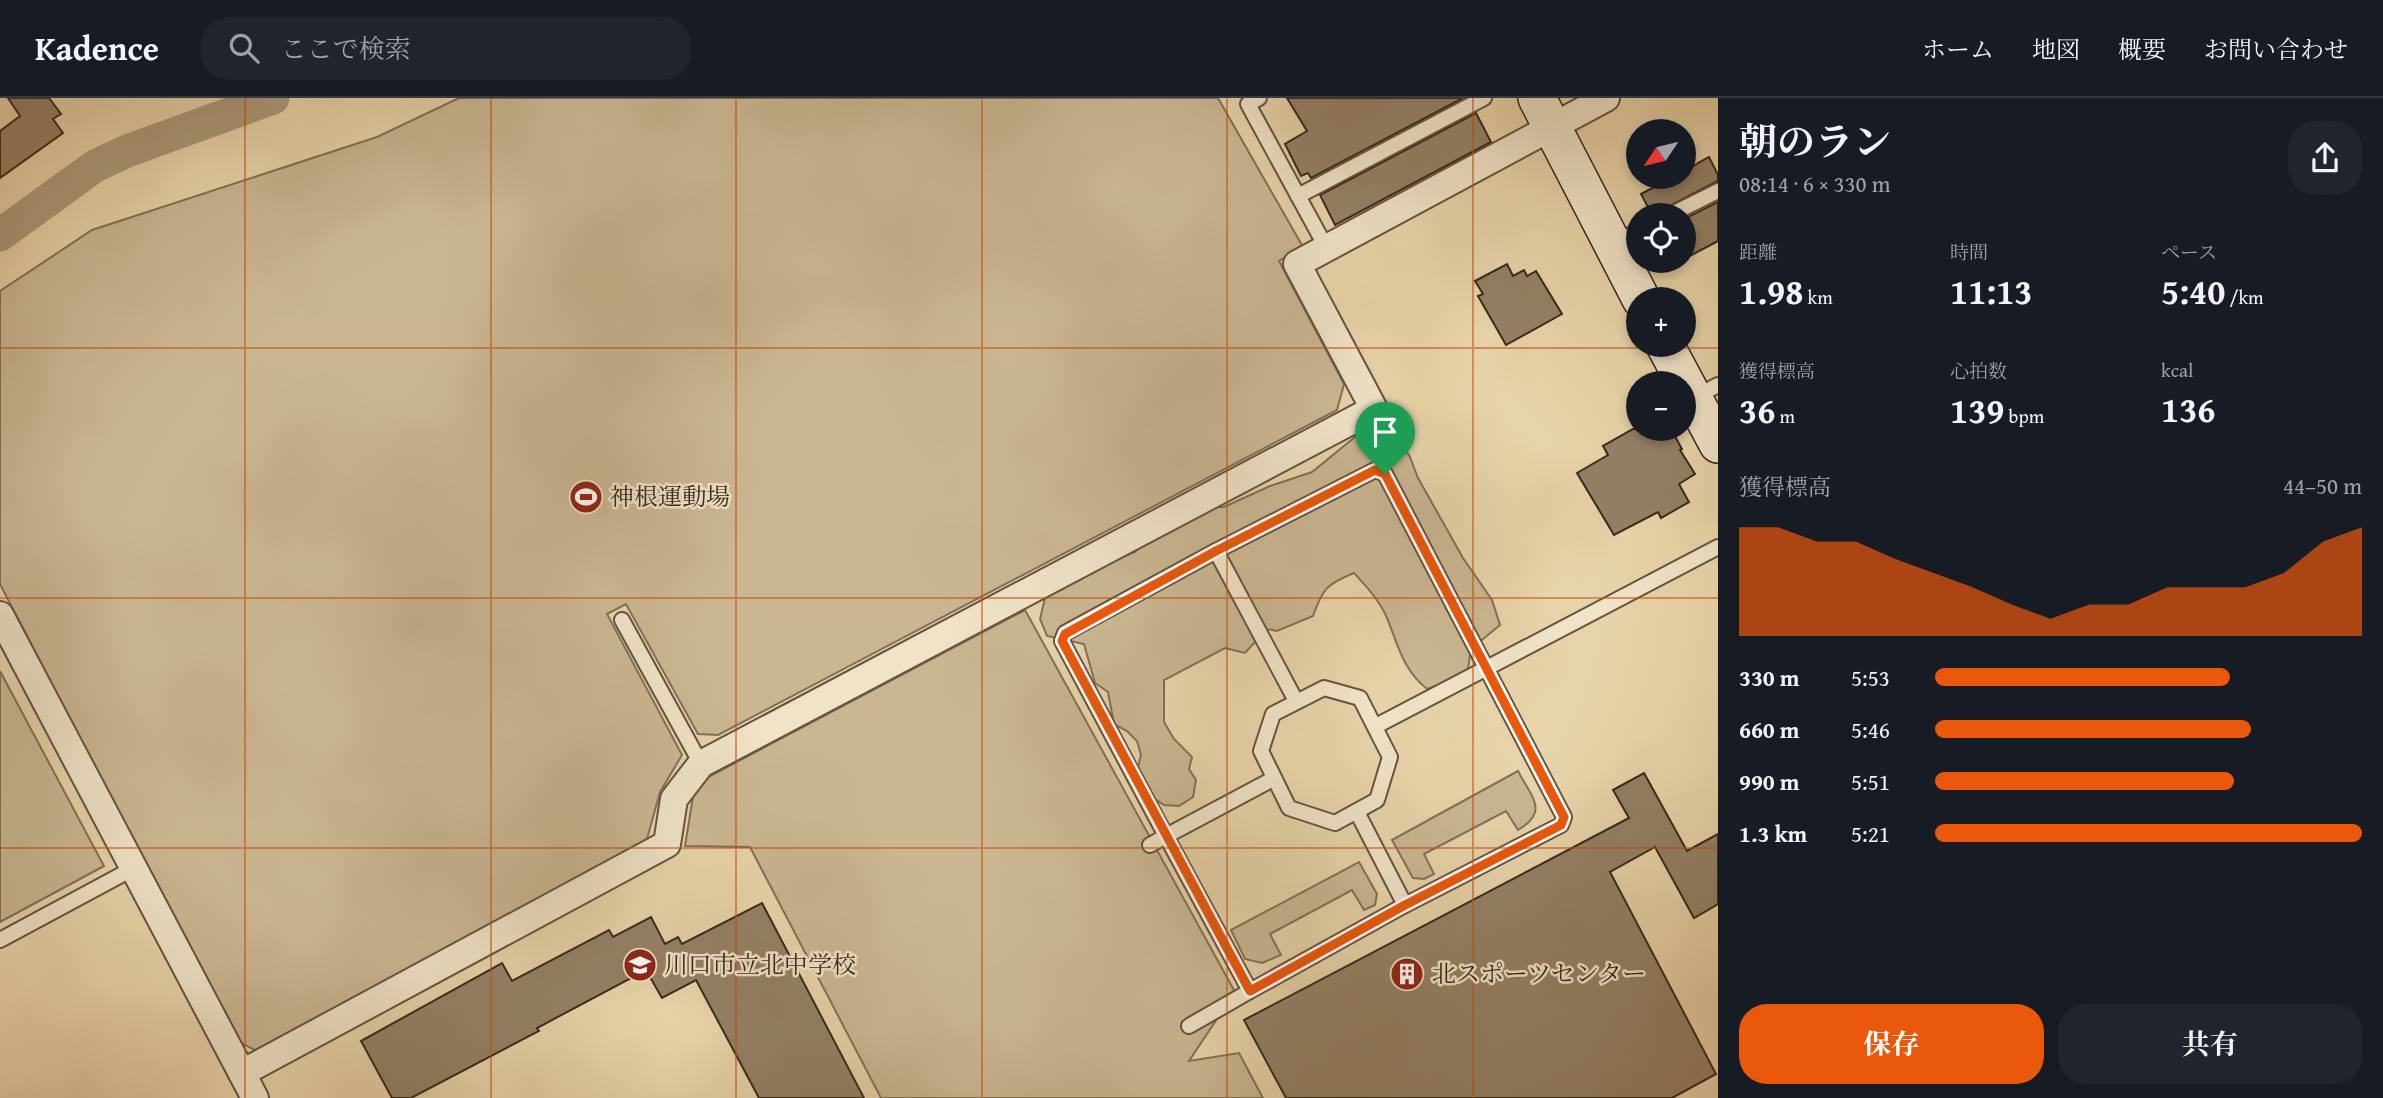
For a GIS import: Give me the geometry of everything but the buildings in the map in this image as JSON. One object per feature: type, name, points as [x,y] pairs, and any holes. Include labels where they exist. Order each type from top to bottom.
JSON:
[{"type":"street","points":[[242,1073],[667,844],[674,799],[701,764],[1374,410],[1297,264],[1544,113],[1606,98]]},
{"type":"street","points":[[1544,113],[1625,238],[1638,287]]},
{"type":"street","points":[[1676,357],[1706,391],[1718,444]]},
{"type":"street","points":[[0,615],[255,1098]]},
{"type":"lane","points":[[1259,98],[1248,104],[1326,248]]},
{"type":"lane","points":[[1298,196],[1484,98]]},
{"type":"lane","points":[[1694,203],[1718,191]]},
{"type":"lane","points":[[1189,1026],[1405,905],[1561,825],[1564,817],[1385,474],[1375,470],[1216,551],[1065,634],[1062,641],[1250,991]]},
{"type":"lane","points":[[1376,726],[1718,547]]},
{"type":"lane","points":[[1216,551],[1296,701]]},
{"type":"lane","points":[[622,620],[701,764]]},
{"type":"lane","points":[[1324,688],[1360,698],[1390,757],[1377,800],[1335,823],[1289,808],[1261,751],[1273,713],[1296,701],[1324,688]]},
{"type":"lane","points":[[1150,845],[1273,779]]},
{"type":"lane","points":[[1356,812],[1405,905]]},
{"type":"lane","points":[[0,940],[134,868]]},
{"type":"shaded area","name":"神根運動場","points":[[459,98],[1218,98],[1303,247],[1279,261],[1344,384],[1337,410],[718,735],[698,734],[626,604],[607,614],[682,755],[660,792],[645,846],[265,1055],[237,1041],[0,584],[0,291],[92,230],[377,137]]},
{"type":"shaded area","points":[[1366,428],[1383,430],[1397,436],[1463,558],[1492,600],[1500,625],[1471,649],[1468,669],[1445,683],[1427,689],[1412,674],[1384,612],[1368,588],[1354,573],[1338,580],[1323,593],[1313,616],[1277,631],[1267,629],[1245,653],[1225,648],[1164,680],[1164,722],[1174,739],[1192,757],[1189,769],[1196,780],[1193,797],[1179,806],[1164,805],[1150,796],[1137,771],[1141,755],[1137,741],[1114,724],[1108,692],[1095,683],[1084,644],[1047,636],[1040,619],[1045,598],[1059,585],[1079,573],[1135,552],[1149,539],[1185,524],[1207,507],[1224,507],[1270,486],[1312,472]]},
{"type":"shaded area","points":[[1025,610],[1235,992],[1189,1061],[1239,1053],[1263,1098],[881,1098],[750,847],[685,846],[695,784]]},
{"type":"shaded area","points":[[0,671],[104,866],[0,922]]},
{"type":"shaded area","points":[[1518,771],[1535,803],[1533,816],[1528,823],[1518,830],[1506,811],[1424,854],[1434,874],[1424,879],[1413,878],[1392,840]]},
{"type":"shaded area","points":[[1359,862],[1377,894],[1375,905],[1364,910],[1352,890],[1270,934],[1281,955],[1262,963],[1245,959],[1231,930]]},
{"type":"waterway","points":[[0,235],[95,166],[127,151],[273,98]]},
{"type":"place","name":"神根運動場","points":[[586,497]]},
{"type":"place","name":"川口市立北中学校","points":[[640,965]]},
{"type":"place","name":"北スポーツセンター","points":[[1407,974]]},
{"type":"route","points":[[1375,470],[1385,474],[1564,817],[1561,825],[1405,905],[1250,991],[1062,641],[1065,634],[1216,551],[1375,470]]}]
